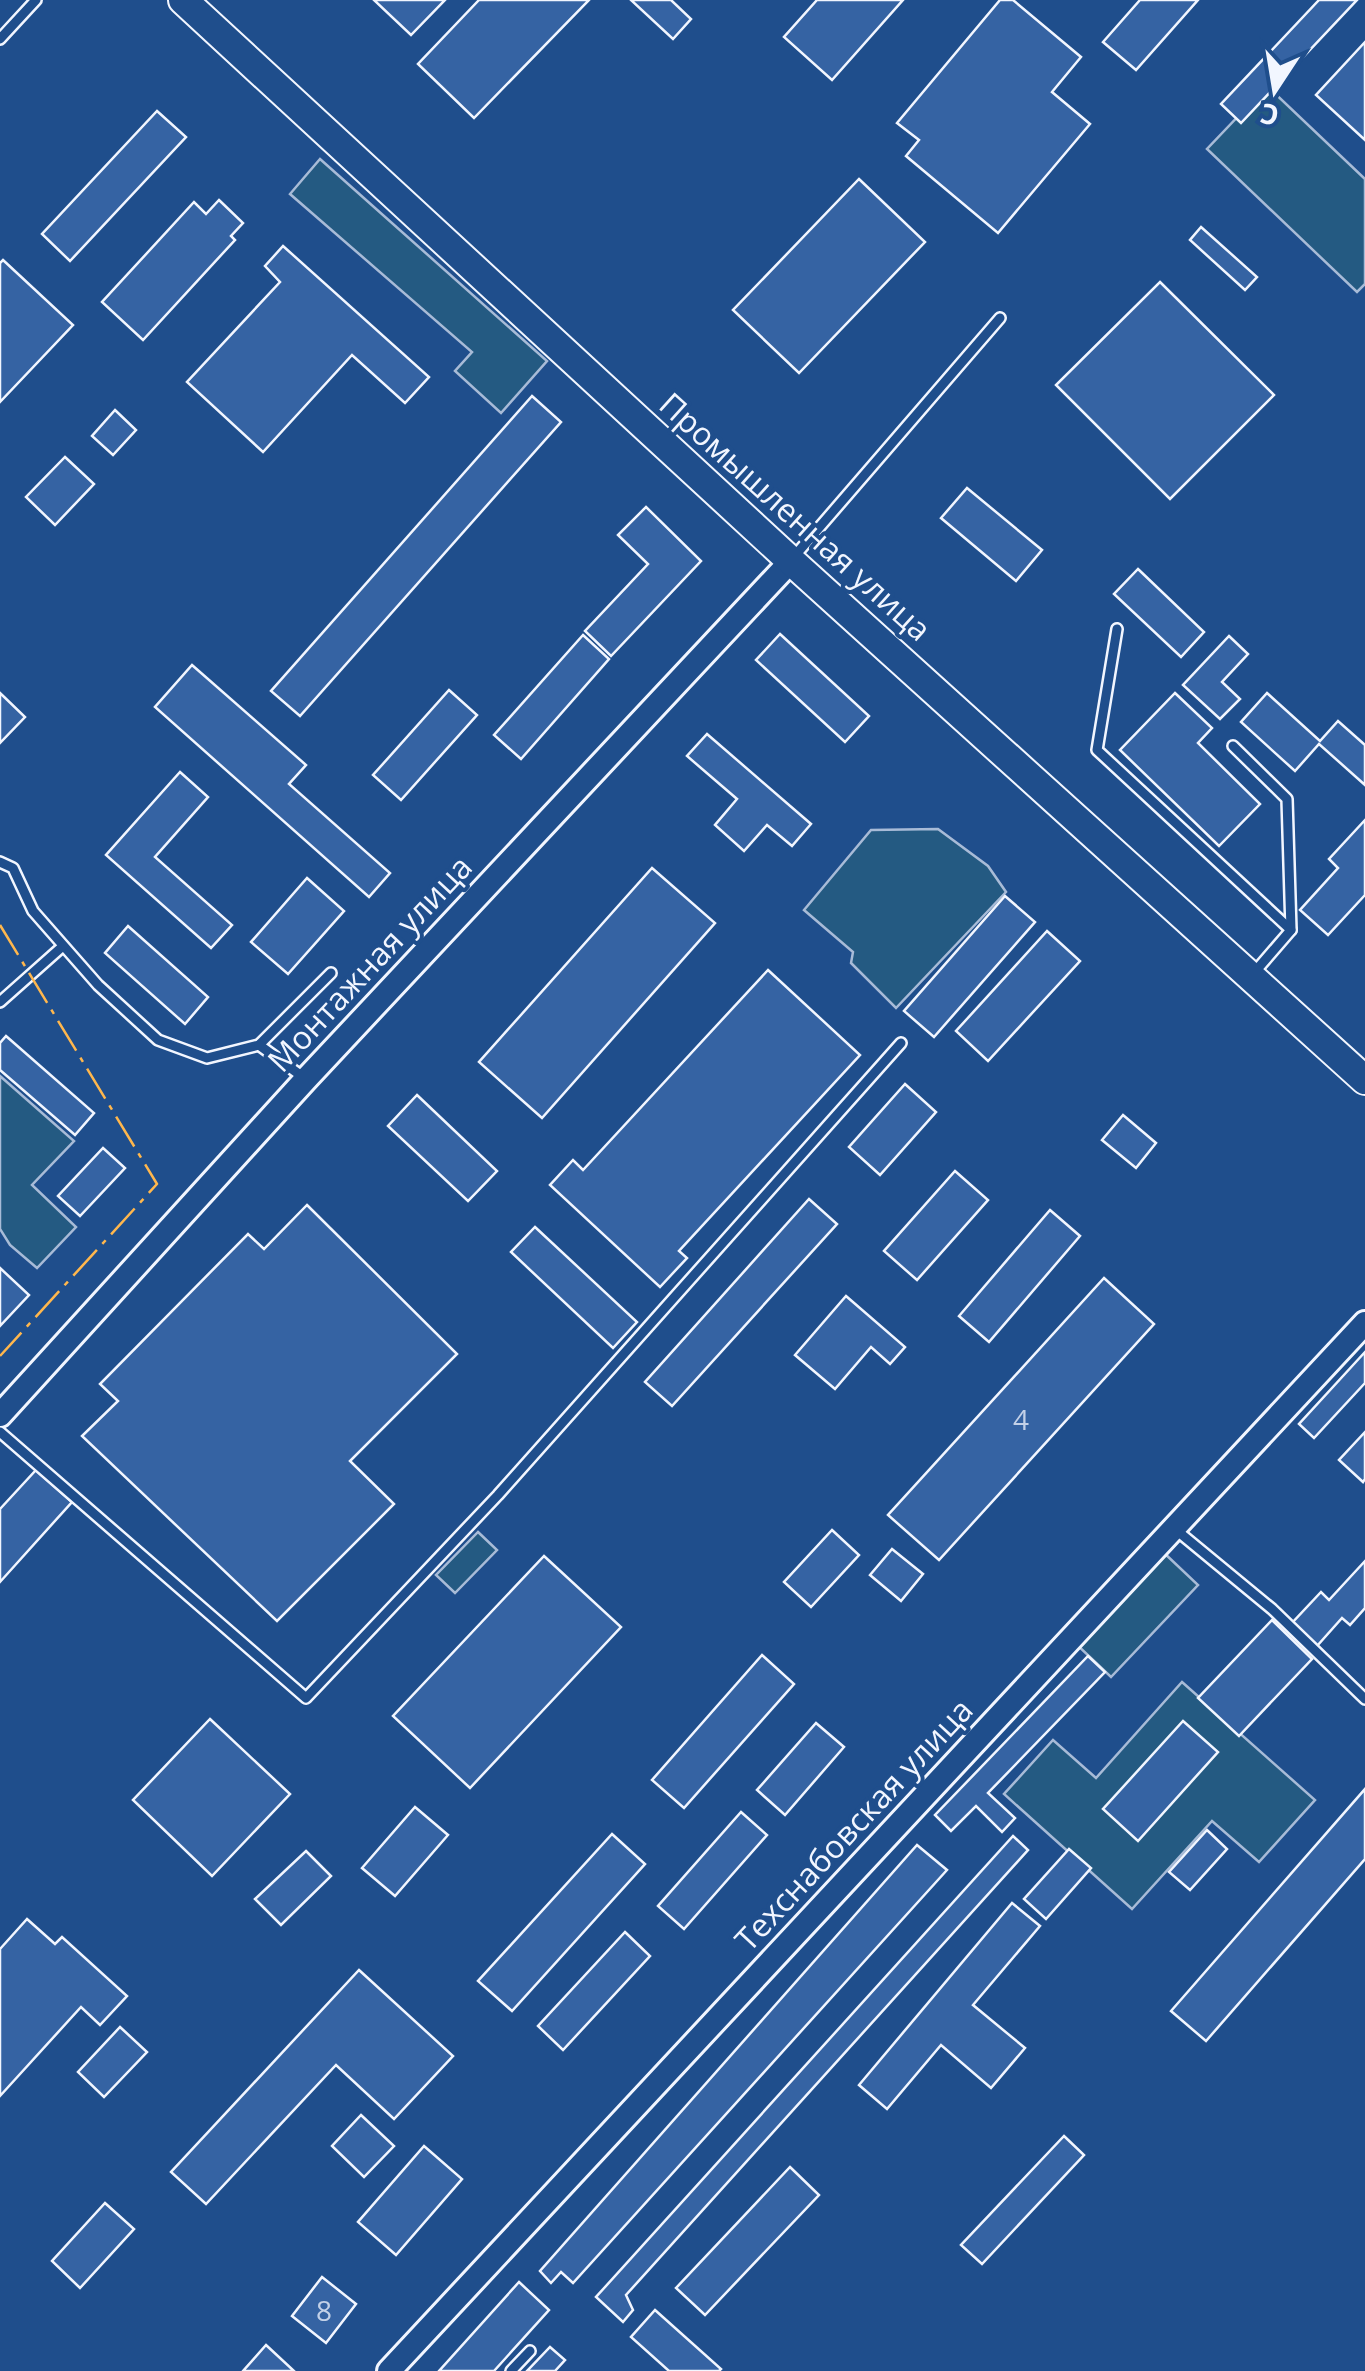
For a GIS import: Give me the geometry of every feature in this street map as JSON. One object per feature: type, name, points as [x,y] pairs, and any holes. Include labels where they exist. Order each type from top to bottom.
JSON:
[{"type":"main road","name":"Промышленная улица","points":[[183,0],[790,561],[1365,1080]]},
{"type":"street","name":"Монтажная улица","points":[[0,1415],[306,1078],[790,561]]},
{"type":"street","name":"Техснабовская улица","points":[[389,2371],[1365,1323]]},
{"type":"lane","points":[[0,39],[36,0]]},
{"type":"lane","points":[[790,561],[1000,318]]},
{"type":"lane","points":[[1117,629],[1097,750],[1291,930]]},
{"type":"lane","points":[[1233,746],[1287,799],[1291,930],[1252,976]]},
{"type":"lane","points":[[0,862],[13,868],[33,911],[98,986],[158,1040],[207,1058],[259,1046],[331,973]]},
{"type":"lane","points":[[0,1002],[64,946]]},
{"type":"lane","points":[[0,1432],[306,1698],[498,1495],[901,1044]]},
{"type":"lane","points":[[259,1046],[306,1078]]},
{"type":"lane","points":[[1173,1527],[1272,1609],[1365,1699]]},
{"type":"lane","points":[[511,2371],[530,2351]]},
{"type":"shaded area","points":[[1267,86],[1365,179],[1365,284],[1357,292],[1207,149]]},
{"type":"shaded area","points":[[320,159],[547,361],[501,413],[455,371],[472,352],[290,194]]},
{"type":"shaded area","points":[[938,829],[988,866],[1006,892],[896,1008],[851,963],[853,952],[804,910],[871,830]]},
{"type":"shaded area","points":[[0,1076],[74,1141],[32,1185],[76,1227],[37,1268],[10,1245],[0,1229]]},
{"type":"shaded area","points":[[478,1532],[497,1550],[455,1593],[436,1575]]},
{"type":"shaded area","points":[[1162,1551],[1198,1585],[1111,1677],[1075,1643]]},
{"type":"shaded area","points":[[1182,1682],[1315,1800],[1259,1862],[1212,1821],[1132,1909],[1004,1794],[1053,1740],[1096,1778]]},
{"type":"building","points":[[374,0],[445,0],[411,35]]},
{"type":"building","points":[[479,0],[589,0],[474,118],[418,64]]},
{"type":"building","points":[[631,0],[671,0],[691,19],[673,39]]},
{"type":"building","points":[[817,0],[903,0],[832,80],[784,37]]},
{"type":"building","points":[[1000,0],[1013,0],[1081,57],[1052,92],[1090,124],[998,233],[906,156],[919,140],[897,123]]},
{"type":"building","points":[[1140,0],[1198,0],[1136,70],[1103,42]]},
{"type":"building","points":[[1319,0],[1357,0],[1241,123],[1221,104]]},
{"type":"building","points":[[1365,42],[1365,140],[1316,95]]},
{"type":"building","points":[[157,111],[186,137],[70,261],[42,234]]},
{"type":"building","points":[[859,179],[925,242],[799,373],[733,310]]},
{"type":"building","points":[[219,200],[243,223],[231,236],[235,240],[143,340],[102,302],[194,202],[206,214]]},
{"type":"building","points":[[1201,227],[1257,277],[1245,290],[1190,240]]},
{"type":"building","points":[[283,246],[429,377],[405,403],[352,355],[263,452],[187,382],[280,282],[265,266]]},
{"type":"building","points":[[3,260],[73,325],[0,402],[0,263]]},
{"type":"building","points":[[1160,282],[1274,395],[1170,499],[1056,385]]},
{"type":"building","points":[[532,396],[561,422],[300,716],[271,691]]},
{"type":"building","points":[[115,410],[136,430],[113,455],[92,436]]},
{"type":"building","points":[[65,457],[94,484],[55,525],[26,497]]},
{"type":"building","points":[[967,488],[1042,550],[1016,581],[941,518]]},
{"type":"building","points":[[646,507],[701,561],[611,656],[585,631],[648,564],[618,535]]},
{"type":"building","points":[[1138,569],[1204,632],[1181,657],[1114,594]]},
{"type":"building","points":[[780,634],[869,716],[845,742],[756,660]]},
{"type":"building","points":[[583,635],[609,659],[521,759],[494,735]]},
{"type":"building","points":[[1229,636],[1248,654],[1222,682],[1240,699],[1220,719],[1183,685]]},
{"type":"building","points":[[192,665],[306,765],[289,784],[390,873],[369,897],[155,707]]},
{"type":"building","points":[[449,690],[477,715],[401,800],[373,775]]},
{"type":"building","points":[[0,693],[25,717],[0,743]]},
{"type":"building","points":[[1175,693],[1212,728],[1198,743],[1260,804],[1219,846],[1120,750]]},
{"type":"building","points":[[1267,693],[1320,741],[1338,721],[1365,745],[1365,785],[1319,744],[1295,771],[1241,722]]},
{"type":"building","points":[[707,734],[811,824],[792,846],[767,825],[744,851],[715,825],[737,799],[687,756]]},
{"type":"building","points":[[180,772],[208,797],[155,857],[232,925],[211,948],[106,855]]},
{"type":"building","points":[[1365,820],[1365,895],[1328,935],[1300,910],[1338,868],[1329,859]]},
{"type":"building","points":[[652,868],[715,923],[542,1118],[479,1062]]},
{"type":"building","points":[[307,878],[344,911],[288,974],[251,942]]},
{"type":"building","points":[[1005,896],[1035,922],[934,1037],[904,1011]]},
{"type":"building","points":[[128,926],[208,997],[185,1024],[105,953]]},
{"type":"building","points":[[1047,931],[1080,961],[988,1061],[956,1031]]},
{"type":"building","points":[[768,970],[860,1055],[679,1251],[687,1258],[660,1287],[550,1185],[573,1160],[583,1170]]},
{"type":"building","points":[[6,1036],[94,1113],[75,1135],[0,1070],[0,1043]]},
{"type":"building","points":[[905,1084],[936,1112],[880,1175],[849,1147]]},
{"type":"building","points":[[417,1095],[497,1171],[468,1201],[388,1126]]},
{"type":"building","points":[[1123,1115],[1156,1143],[1136,1168],[1102,1140]]},
{"type":"building","points":[[103,1148],[125,1168],[80,1216],[58,1196]]},
{"type":"building","points":[[955,1171],[988,1200],[917,1280],[884,1251]]},
{"type":"building","points":[[809,1199],[837,1224],[672,1406],[645,1382]]},
{"type":"building","points":[[307,1205],[457,1354],[350,1461],[394,1504],[277,1621],[82,1436],[118,1401],[100,1384],[248,1234],[264,1249]]},
{"type":"building","points":[[1050,1210],[1080,1236],[989,1342],[959,1316]]},
{"type":"building","points":[[535,1227],[637,1322],[613,1348],[511,1252]]},
{"type":"building","points":[[0,1268],[29,1295],[0,1326]]},
{"type":"building","points":[[1104,1278],[1154,1324],[939,1560],[888,1515]]},
{"type":"building","points":[[846,1296],[905,1347],[890,1364],[871,1347],[835,1389],[795,1355]]},
{"type":"building","points":[[1365,1352],[1365,1383],[1314,1438],[1299,1424]]},
{"type":"building","points":[[1365,1432],[1365,1479],[1363,1482],[1339,1460]]},
{"type":"building","points":[[36,1470],[72,1502],[0,1582],[0,1509]]},
{"type":"building","points":[[832,1530],[859,1555],[811,1607],[784,1582]]},
{"type":"building","points":[[892,1549],[923,1574],[901,1601],[870,1575]]},
{"type":"building","points":[[544,1556],[621,1627],[470,1788],[393,1716]]},
{"type":"building","points":[[1365,1561],[1365,1608],[1350,1625],[1342,1618],[1317,1646],[1292,1623],[1321,1592],[1329,1600]]},
{"type":"building","points":[[1272,1620],[1312,1659],[1239,1736],[1198,1698]]},
{"type":"building","points":[[762,1655],[794,1684],[684,1808],[652,1780]]},
{"type":"building","points":[[1088,1656],[1105,1672],[988,1793],[1015,1818],[1002,1832],[976,1806],[951,1831],[935,1815]]},
{"type":"building","points":[[210,1719],[290,1794],[212,1876],[133,1800]]},
{"type":"building","points":[[1183,1721],[1218,1752],[1138,1841],[1103,1809]]},
{"type":"building","points":[[816,1723],[844,1747],[785,1815],[757,1790]]},
{"type":"building","points":[[1365,1789],[1365,1859],[1206,2041],[1171,2011]]},
{"type":"building","points":[[415,1807],[448,1835],[395,1896],[362,1868]]},
{"type":"building","points":[[741,1812],[767,1835],[684,1929],[658,1906]]},
{"type":"building","points":[[1207,1830],[1227,1849],[1190,1890],[1169,1872]]},
{"type":"building","points":[[612,1834],[645,1864],[512,2011],[478,1981]]},
{"type":"building","points":[[1013,1836],[1028,1850],[626,2295],[633,2310],[623,2322],[596,2297]]},
{"type":"building","points":[[917,1845],[947,1870],[573,2283],[561,2272],[551,2283],[540,2271]]},
{"type":"building","points":[[1069,1849],[1091,1868],[1046,1919],[1024,1899]]},
{"type":"building","points":[[306,1851],[331,1876],[281,1925],[255,1899]]},
{"type":"building","points":[[1012,1903],[1040,1926],[973,2005],[1025,2048],[991,2088],[941,2045],[887,2109],[859,2085]]},
{"type":"building","points":[[27,1919],[55,1944],[62,1937],[127,1996],[100,2025],[81,2007],[0,2096],[0,1949]]},
{"type":"building","points":[[625,1932],[650,1956],[563,2050],[538,2026]]},
{"type":"building","points":[[359,1970],[453,2056],[394,2119],[336,2065],[206,2204],[171,2172]]},
{"type":"building","points":[[120,2027],[147,2052],[104,2097],[78,2072]]},
{"type":"building","points":[[361,2115],[394,2146],[364,2177],[332,2146]]},
{"type":"building","points":[[1064,2136],[1084,2155],[982,2264],[961,2245]]},
{"type":"building","points":[[424,2146],[462,2179],[396,2255],[358,2222]]},
{"type":"building","points":[[790,2167],[819,2195],[705,2315],[676,2288]]},
{"type":"building","points":[[105,2203],[134,2229],[80,2288],[52,2261]]},
{"type":"building","points":[[322,2277],[356,2304],[326,2343],[292,2316]]},
{"type":"building","points":[[519,2282],[549,2310],[494,2371],[439,2371]]},
{"type":"building","points":[[655,2310],[721,2369],[669,2371],[631,2337]]},
{"type":"building","points":[[266,2345],[294,2371],[243,2371]]},
{"type":"building","points":[[550,2347],[565,2360],[555,2371],[527,2371]]},
{"type":"power","points":[[0,925],[157,1184],[0,1356]]}]
